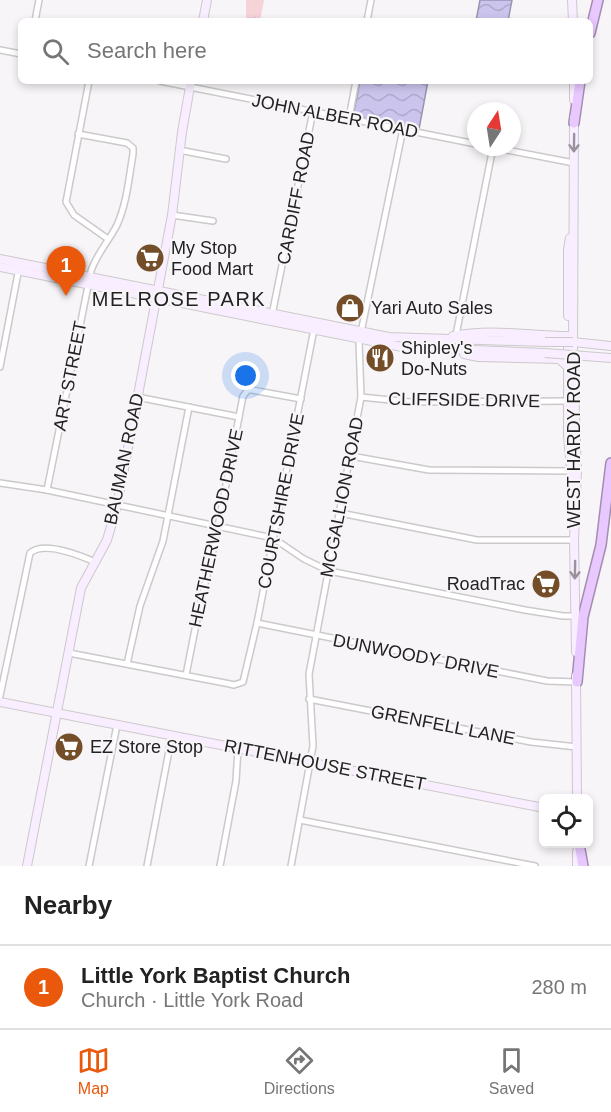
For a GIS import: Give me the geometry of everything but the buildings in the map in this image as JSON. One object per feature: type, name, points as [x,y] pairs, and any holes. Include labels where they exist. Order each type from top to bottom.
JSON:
[{"type":"highway","points":[[593,21],[598,0]]},
{"type":"highway","points":[[574,123],[580,84]]},
{"type":"highway","points":[[577,682],[583,617],[601,545],[611,463]]},
{"type":"highway","points":[[579,848],[583,866]]},
{"type":"main road","points":[[204,18],[207,0]]},
{"type":"main road","points":[[572,0],[573,18]]},
{"type":"main road","name":"BAUMAN ROAD","points":[[27,866],[81,588],[107,540],[117,506],[172,215],[179,150],[190,84]]},
{"type":"main road","name":"WEST HARDY ROAD","points":[[574,84],[574,289],[571,339],[577,472],[574,540],[577,794]]},
{"type":"main road","points":[[574,219],[568,249],[571,339],[567,366],[570,471],[575,512]]},
{"type":"main road","points":[[0,259],[19,267]]},
{"type":"main road","points":[[0,267],[19,267],[272,316],[361,335],[402,347],[573,353],[611,358]]},
{"type":"main road","points":[[272,316],[314,329],[361,335],[440,339],[571,339],[611,346]]},
{"type":"main road","points":[[440,339],[491,332],[558,340],[561,347],[559,356],[554,359]]},
{"type":"main road","points":[[442,350],[478,357],[554,359],[563,361],[567,366]]},
{"type":"main road","name":"RITTENHOUSE STREET","points":[[0,702],[539,807]]},
{"type":"main road","points":[[578,848],[578,866]]},
{"type":"street","points":[[36,18],[39,0]]},
{"type":"street","points":[[368,18],[371,0]]},
{"type":"street","points":[[0,50],[18,53]]},
{"type":"street","points":[[88,84],[66,197],[67,207],[74,215],[108,239]]},
{"type":"street","name":"JOHN ALBER ROAD","points":[[190,84],[467,142]]},
{"type":"street","points":[[349,118],[355,84]]},
{"type":"street","name":"CARDIFF ROAD","points":[[272,316],[313,111]]},
{"type":"street","name":"MCGALLION ROAD","points":[[291,866],[314,736],[309,699],[309,674],[361,397],[358,356],[361,335],[403,129]]},
{"type":"street","name":"ART STREET","points":[[47,490],[89,281],[95,260],[122,213],[133,154],[133,148],[127,143],[78,134]]},
{"type":"street","points":[[179,150],[226,159]]},
{"type":"street","points":[[521,153],[574,163]]},
{"type":"street","points":[[456,335],[490,156]]},
{"type":"street","points":[[172,215],[213,221]]},
{"type":"street","points":[[0,367],[19,267]]},
{"type":"street","name":"COURTSHIRE DRIVE","points":[[186,675],[234,685],[243,682],[247,673],[314,329]]},
{"type":"street","name":"HEATHERWOOD DRIVE","points":[[186,675],[246,392],[257,390],[301,399]]},
{"type":"street","points":[[137,397],[239,417]]},
{"type":"street","name":"CLIFFSIDE DRIVE","points":[[361,397],[395,401],[568,401]]},
{"type":"street","points":[[128,664],[140,606],[160,551],[189,407]]},
{"type":"street","points":[[351,456],[429,470],[570,471]]},
{"type":"street","points":[[0,483],[47,490],[273,538],[304,559],[329,572],[525,610],[575,616]]},
{"type":"street","points":[[340,513],[477,540],[574,540]]},
{"type":"street","points":[[0,696],[3,667],[30,553],[40,547],[70,553],[94,562]]},
{"type":"street","name":"DUNWOODY DRIVE","points":[[257,623],[547,681],[577,682]]},
{"type":"street","points":[[69,653],[186,675]]},
{"type":"street","name":"GRENFELL LANE","points":[[309,699],[546,745],[577,747]]},
{"type":"street","points":[[89,866],[117,724]]},
{"type":"street","points":[[147,866],[172,735]]},
{"type":"street","points":[[220,866],[236,781],[238,748]]},
{"type":"street","points":[[300,820],[535,866]]},
{"type":"green space","points":[[246,0],[264,0],[261,18],[246,18]]},
{"type":"water","points":[[480,0],[512,0],[509,18],[477,18]]},
{"type":"water","points":[[359,84],[427,84],[419,129],[353,116]]},
{"type":"place","name":"My Stop Food Mart","points":[[150,258]]},
{"type":"place","name":"Little York Baptist Church","points":[[66,296]]},
{"type":"place","name":"Yari Auto Sales","points":[[350,308]]},
{"type":"place","name":"Shipley's Do-Nuts","points":[[380,358]]},
{"type":"place","name":"RoadTrac","points":[[546,584]]},
{"type":"place","name":"EZ Store Stop","points":[[69,747]]},
{"type":"district","name":"MELROSE PARK","points":[[179,299]]}]
